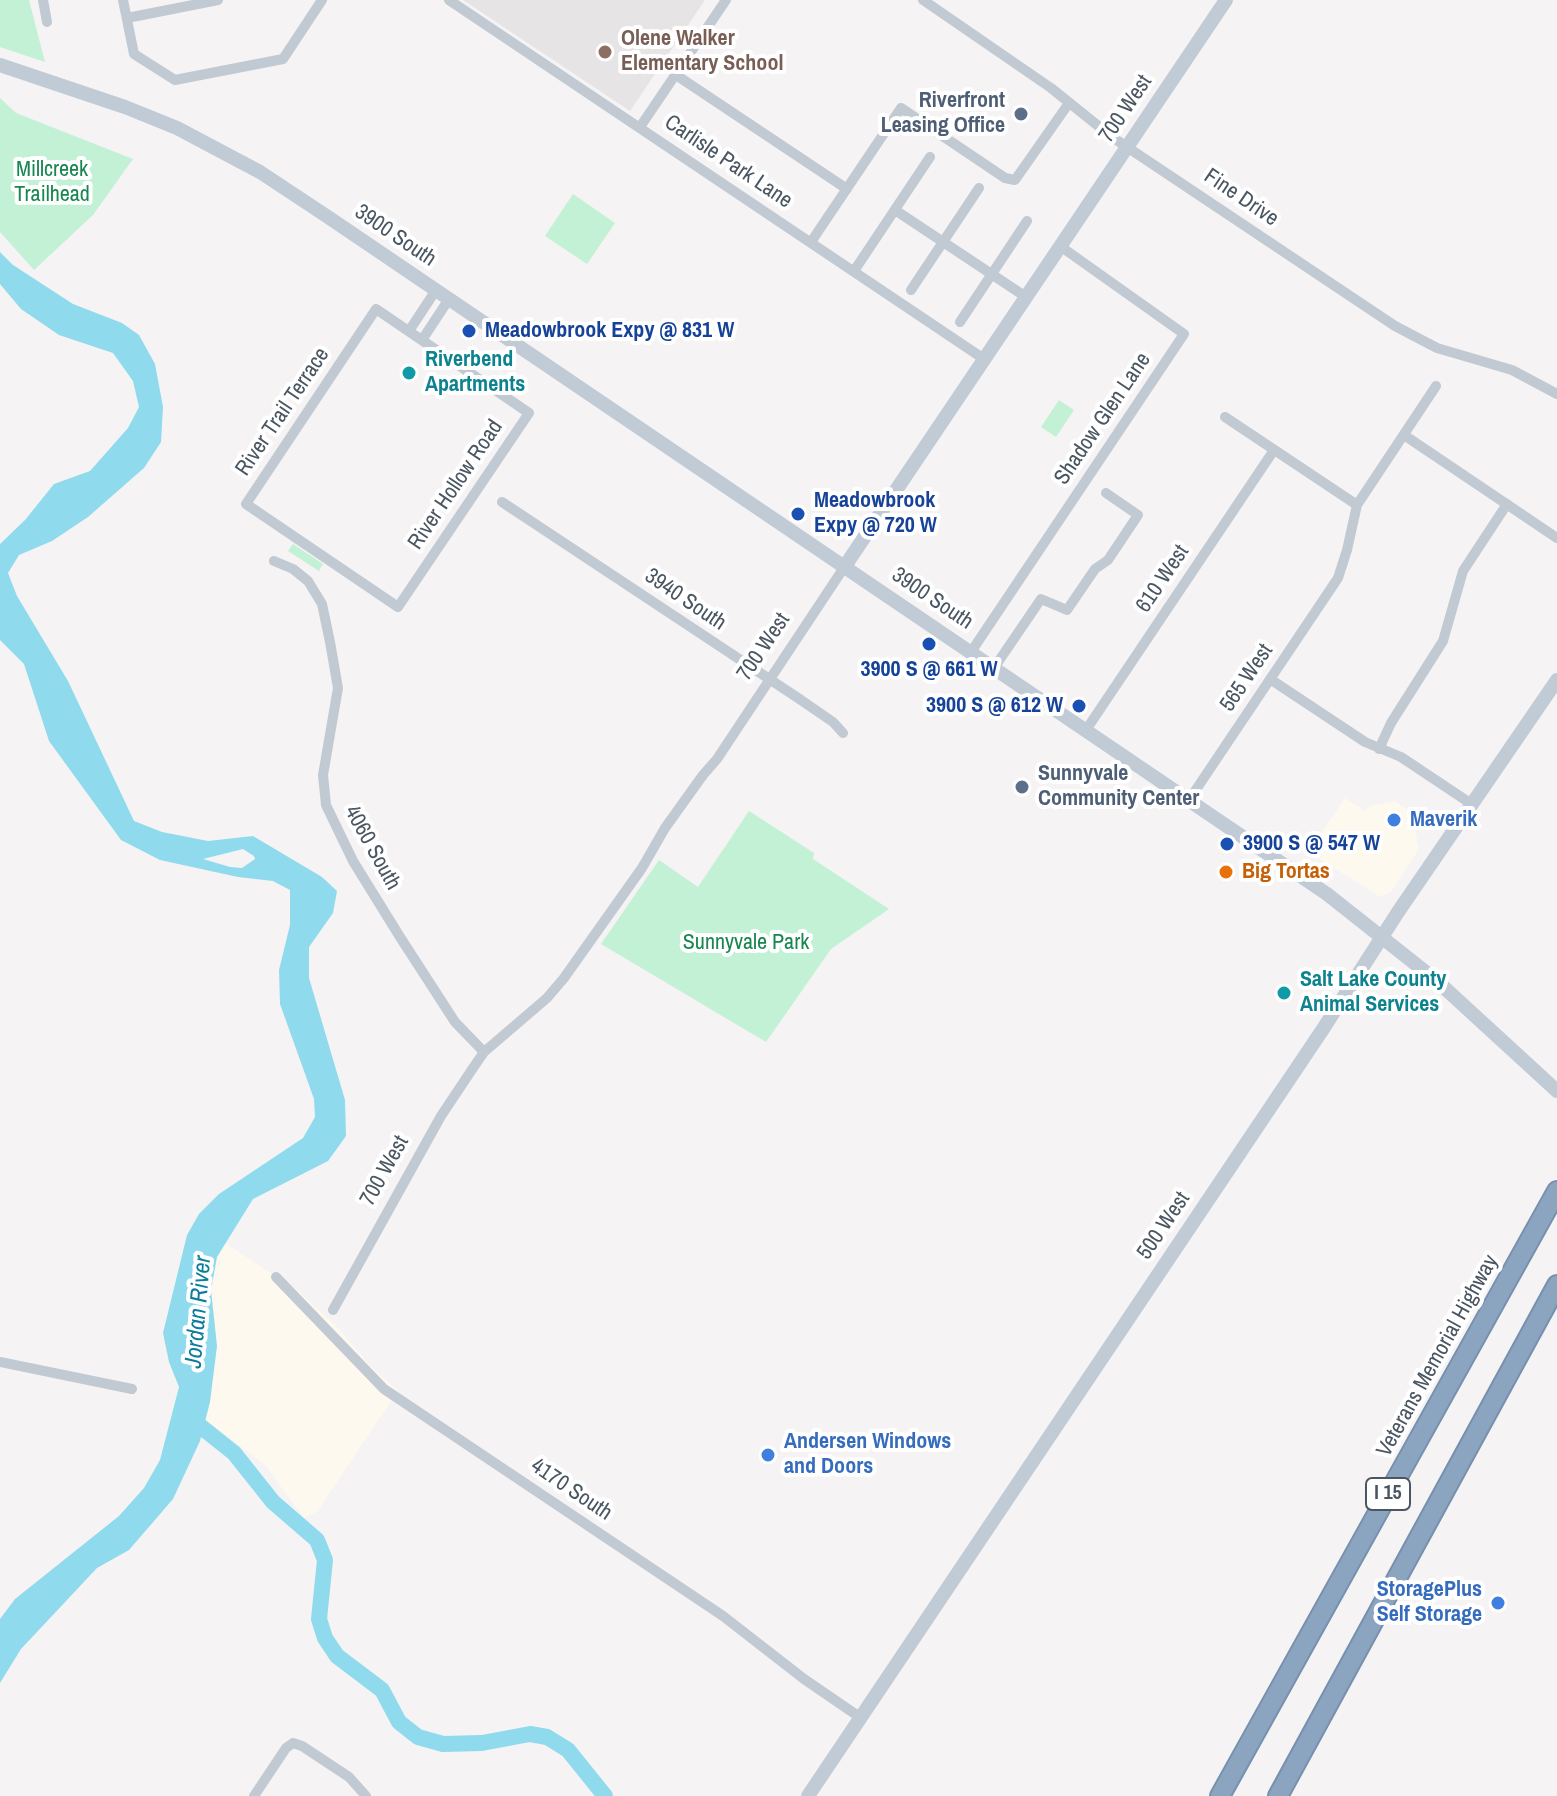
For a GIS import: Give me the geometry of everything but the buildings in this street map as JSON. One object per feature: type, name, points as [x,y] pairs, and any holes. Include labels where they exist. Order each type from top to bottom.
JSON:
[{"type":"highway","name":"Veterans Memorial Highway","points":[[1220,1796],[1557,1191]]},
{"type":"highway","name":"I 15","points":[[1278,1796],[1557,1285]]},
{"type":"main road","name":"700 West","points":[[845,566],[1226,0]]},
{"type":"main road","name":"3900 South","points":[[0,65],[151,117],[213,145],[260,172],[1327,894],[1468,1009],[1557,1091]]},
{"type":"main road","name":"500 West","points":[[808,1796],[1557,680]]},
{"type":"street","points":[[43,0],[47,22]]},
{"type":"street","points":[[123,0],[134,54],[175,80],[283,59],[322,0]]},
{"type":"street","points":[[127,18],[218,0]]},
{"type":"street","name":"Carlisle Park Lane","points":[[449,0],[984,359]]},
{"type":"street","points":[[640,127],[726,0]]},
{"type":"street","name":"Fine Drive","points":[[923,0],[1040,80],[1094,124],[1408,334],[1437,348],[1512,370],[1557,394]]},
{"type":"street","points":[[676,75],[847,189]]},
{"type":"street","points":[[811,242],[901,108],[1005,178],[1015,180],[1069,103]]},
{"type":"street","points":[[854,271],[930,157]]},
{"type":"street","points":[[911,290],[979,188]]},
{"type":"street","points":[[895,210],[1026,297]]},
{"type":"street","points":[[960,322],[1027,221]]},
{"type":"street","name":"Shadow Glen Lane","points":[[971,652],[1184,334],[1060,246]]},
{"type":"street","points":[[409,331],[436,290]]},
{"type":"street","points":[[422,340],[449,299]]},
{"type":"street","name":"River Hollow Road","points":[[376,309],[529,413],[398,607]]},
{"type":"street","name":"River Trail Terrace","points":[[376,309],[246,504],[398,607]]},
{"type":"street","points":[[1225,417],[1357,505],[1436,386]]},
{"type":"street","points":[[1404,435],[1557,538]]},
{"type":"street","name":"610 West","points":[[1086,730],[1274,450]]},
{"type":"street","points":[[994,668],[1041,599],[1067,610],[1095,569],[1108,560],[1135,520],[1138,515],[1106,493]]},
{"type":"street","name":"3940 South","points":[[502,502],[833,722],[843,733]]},
{"type":"street","points":[[1379,749],[1391,723],[1438,651],[1463,571],[1507,504]]},
{"type":"street","name":"565 West","points":[[1189,800],[1338,578],[1357,505]]},
{"type":"street","name":"4060 South","points":[[274,561],[293,569],[308,581],[322,604],[338,688],[323,775],[326,805],[353,861],[400,937],[455,1022],[484,1052]]},
{"type":"street","name":"700 West","points":[[333,1310],[441,1116],[484,1052],[547,998],[564,978],[642,868],[665,828],[717,759],[845,566]]},
{"type":"street","points":[[1270,679],[1353,735],[1401,757],[1473,805]]},
{"type":"street","name":"4170 South","points":[[276,1277],[384,1389],[723,1616],[804,1679],[861,1718]]},
{"type":"street","points":[[0,1362],[132,1389]]},
{"type":"street","points":[[254,1796],[286,1748],[293,1743],[349,1777],[366,1796]]},
{"type":"shaded area","name":"Olene Walker Elementary School","points":[[463,0],[705,0],[630,111]]},
{"type":"shaded area","points":[[1345,798],[1365,811],[1370,806],[1395,801],[1412,813],[1419,849],[1391,892],[1380,897],[1309,852]]},
{"type":"shaded area","points":[[225,1243],[298,1291],[398,1391],[318,1511],[304,1518],[265,1465],[205,1419],[217,1346],[211,1290],[217,1257]]},
{"type":"green space","points":[[0,0],[29,0],[45,62],[0,47]]},
{"type":"green space","name":"Millcreek Trailhead","points":[[0,98],[16,113],[133,159],[93,215],[34,270],[0,232]]},
{"type":"green space","points":[[573,194],[615,223],[587,264],[545,236]]},
{"type":"green space","points":[[1059,400],[1074,410],[1056,437],[1041,427]]},
{"type":"green space","points":[[293,544],[323,564],[319,571],[288,551]]},
{"type":"green space","name":"Sunnyvale Park","points":[[749,811],[814,853],[813,859],[889,909],[831,949],[766,1042],[601,944],[659,860],[698,887]]},
{"type":"water","name":"Jordan River","points":[[0,252],[13,265],[73,304],[122,323],[139,335],[155,364],[163,407],[161,442],[144,468],[88,517],[52,541],[19,555],[8,573],[17,596],[68,681],[134,821],[162,832],[208,841],[253,836],[322,877],[337,891],[333,913],[309,947],[309,978],[345,1100],[346,1136],[328,1161],[253,1199],[217,1257],[211,1290],[217,1346],[210,1402],[200,1441],[173,1499],[129,1550],[97,1568],[21,1649],[0,1683],[0,1619],[15,1599],[119,1516],[144,1488],[160,1460],[179,1387],[169,1362],[163,1333],[187,1235],[199,1214],[219,1194],[303,1138],[315,1117],[314,1099],[280,1004],[279,970],[290,925],[290,890],[273,881],[238,877],[160,860],[121,840],[49,741],[24,664],[0,640],[0,544],[25,520],[54,484],[90,471],[128,428],[139,407],[133,381],[113,353],[59,335],[21,309],[0,284]],"holes":[[[243,849],[255,859],[242,868],[203,859]]]},
{"type":"waterway","points":[[190,1418],[234,1453],[273,1502],[317,1540],[325,1560],[319,1619],[325,1638],[337,1656],[382,1690],[399,1722],[418,1737],[443,1744],[482,1743],[530,1734],[547,1737],[568,1750],[605,1796]]},
{"type":"place","name":"Olene Walker Elementary School","points":[[605,52]]},
{"type":"place","name":"Riverfront Leasing Office","points":[[1021,114]]},
{"type":"place","name":"Meadowbrook Expy @ 831 W","points":[[469,331]]},
{"type":"place","name":"Riverbend Apartments","points":[[409,373]]},
{"type":"place","name":"Meadowbrook Expy @ 720 W","points":[[798,514]]},
{"type":"place","name":"3900 S @ 661 W","points":[[929,644]]},
{"type":"place","name":"3900 S @ 612 W","points":[[1079,706]]},
{"type":"place","name":"Sunnyvale Community Center","points":[[1022,787]]},
{"type":"place","name":"Maverik","points":[[1394,820]]},
{"type":"place","name":"3900 S @ 547 W","points":[[1227,844]]},
{"type":"place","name":"Big Tortas","points":[[1226,872]]},
{"type":"place","name":"Salt Lake County Animal Services","points":[[1284,993]]},
{"type":"place","name":"Andersen Windows and Doors","points":[[768,1455]]},
{"type":"place","name":"StoragePlus Self Storage","points":[[1498,1603]]}]
